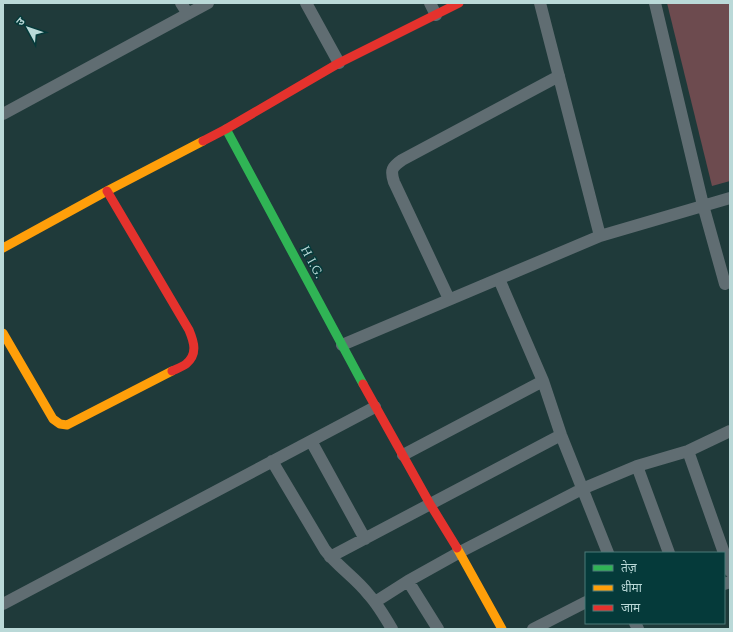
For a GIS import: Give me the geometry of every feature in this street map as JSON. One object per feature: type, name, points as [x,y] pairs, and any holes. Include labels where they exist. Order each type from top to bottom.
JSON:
[{"type":"street","points":[[181,3],[188,14]]},
{"type":"street","points":[[3,114],[208,3]]},
{"type":"street","points":[[306,3],[339,63]]},
{"type":"street","points":[[430,3],[436,15]]},
{"type":"street","points":[[3,248],[107,190],[226,130],[339,63],[459,3]]},
{"type":"street","points":[[540,3],[600,236]]},
{"type":"street","points":[[655,3],[704,206],[725,284]]},
{"type":"street","points":[[449,299],[394,182],[391,175],[392,169],[402,160],[559,76]]},
{"type":"street","name":"H I.G.","points":[[226,130],[375,407],[430,504],[460,552],[502,629]]},
{"type":"street","points":[[3,333],[53,419],[60,424],[67,425],[186,364],[192,357],[195,344],[189,330],[107,190]]},
{"type":"street","points":[[342,345],[600,236],[730,198]]},
{"type":"street","points":[[499,279],[543,381],[561,435],[608,552]]},
{"type":"street","points":[[403,455],[543,381]]},
{"type":"street","points":[[3,604],[375,407]]},
{"type":"street","points":[[375,602],[408,581],[460,552],[582,489],[637,466],[688,451],[730,431]]},
{"type":"street","points":[[330,557],[561,435]]},
{"type":"street","points":[[311,441],[364,539]]},
{"type":"street","points":[[688,451],[724,552]]},
{"type":"street","points":[[272,462],[330,557],[356,580],[370,595],[392,629]]},
{"type":"street","points":[[637,466],[669,552]]},
{"type":"street","points":[[725,556],[730,571]]},
{"type":"street","points":[[408,581],[438,629]]},
{"type":"street","points":[[533,629],[585,603]]},
{"type":"shaded area","points":[[667,3],[730,3],[730,181],[712,186]]},
{"type":"traffic: fast","points":[[226,129],[363,384]]},
{"type":"traffic: slow","points":[[3,248],[203,141]]},
{"type":"traffic: slow","points":[[3,333],[53,419],[60,424],[67,425],[172,371]]},
{"type":"traffic: slow","points":[[457,548],[502,629]]},
{"type":"traffic: jam","points":[[203,141],[339,63],[459,3]]},
{"type":"traffic: jam","points":[[107,191],[191,334],[194,352],[190,360],[186,364],[172,371]]},
{"type":"traffic: jam","points":[[363,384],[430,504],[457,548]]}]
